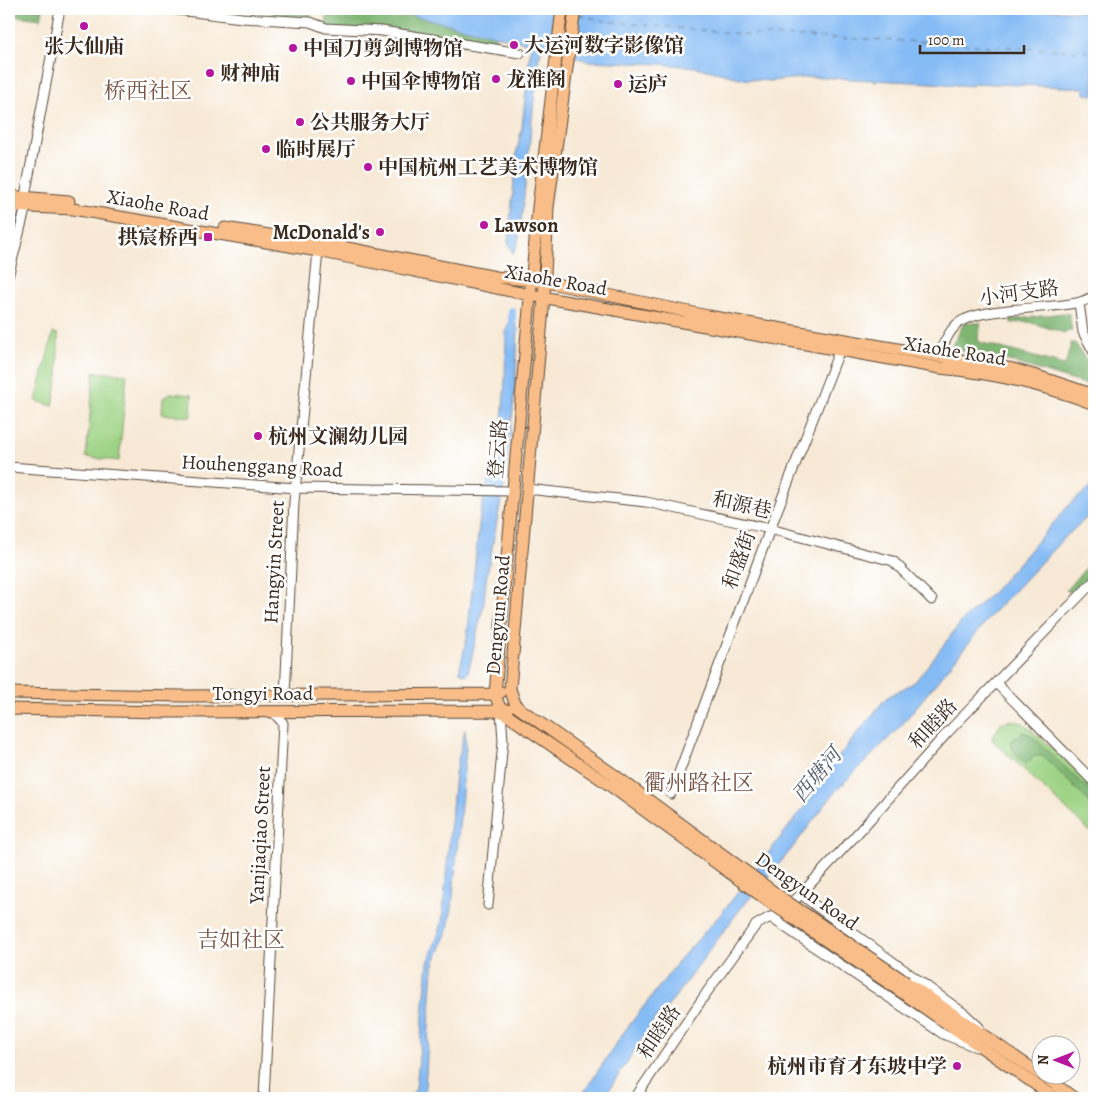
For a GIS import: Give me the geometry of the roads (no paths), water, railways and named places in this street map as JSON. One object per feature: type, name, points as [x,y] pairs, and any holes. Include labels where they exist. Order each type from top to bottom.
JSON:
[{"type":"main road","name":"Dengyun Road","points":[[562,9],[544,207],[546,282],[510,689],[516,706],[778,908],[903,986],[996,1050],[1055,1098]]},
{"type":"main road","name":"Dengyun Road","points":[[544,207],[575,9]]},
{"type":"main road","name":"Xiaohe Road","points":[[9,196],[19,204],[73,209],[318,251],[530,296],[842,345],[938,356],[1013,369],[1094,404]]},
{"type":"main road","name":"Xiaohe Road","points":[[19,204],[83,203],[329,244],[496,277],[546,282],[842,345],[940,368],[1039,381],[1094,395]]},
{"type":"main road","name":"登云路","points":[[495,694],[507,491],[530,296],[544,207]]},
{"type":"main road","name":"Tongyi Road","points":[[9,693],[285,696],[495,694],[510,689]]},
{"type":"main road","name":"Dengyun Road","points":[[495,694],[501,711],[610,779]]},
{"type":"main road","name":"Tongyi Road","points":[[9,708],[165,712],[501,711],[516,706]]},
{"type":"main road","name":"Dengyun Road","points":[[996,1050],[1030,1068]]},
{"type":"main road","name":"Dengyun Road","points":[[1055,1084],[1074,1098]]},
{"type":"street","points":[[9,273],[19,204],[60,9]]},
{"type":"street","points":[[170,9],[242,18],[310,22],[326,28],[382,31],[520,53]]},
{"type":"street","points":[[9,231],[19,204]]},
{"type":"street","name":"Hangyin Street","points":[[285,696],[296,488],[318,251]]},
{"type":"street","name":"小河支路","points":[[938,356],[946,338],[955,326],[964,319],[981,314],[1079,303],[1094,296]]},
{"type":"street","points":[[1079,303],[1083,332],[1094,352]]},
{"type":"street","name":"和盛街","points":[[671,794],[770,529],[842,345]]},
{"type":"street","name":"Houhenggang Road","points":[[9,467],[296,488],[507,491]]},
{"type":"street","name":"和源巷","points":[[528,489],[646,502],[770,529],[893,561],[932,600]]},
{"type":"street","name":"和睦路","points":[[635,1098],[707,992],[756,925],[770,917],[782,914],[947,733],[1094,581]]},
{"type":"street","points":[[996,683],[1094,782]]},
{"type":"street","points":[[272,711],[283,723],[298,711]]},
{"type":"street","points":[[488,905],[504,741],[501,711]]},
{"type":"street","name":"Yanjiaqiao Street","points":[[264,1097],[283,723]]},
{"type":"street","points":[[801,894],[966,1015],[996,1050]]},
{"type":"street","points":[[770,917],[942,1034],[996,1050]]},
{"type":"water","points":[[310,9],[1024,9],[1094,12],[1094,95],[1085,94],[1085,88],[973,83],[972,86],[813,77],[769,81],[744,79],[695,67],[588,61],[542,48],[538,62],[518,243],[513,254],[508,243],[517,150],[522,127],[531,44],[410,15]]},
{"type":"water","points":[[512,315],[518,330],[515,391],[506,474],[486,580],[484,603],[466,675],[459,672],[467,638],[480,516],[491,467],[493,464],[499,463],[505,381],[506,330]]},
{"type":"water","points":[[1094,484],[1094,511],[1063,539],[994,612],[900,727],[835,792],[790,851],[738,912],[660,1017],[656,1017],[609,1090],[616,1096],[614,1098],[580,1098],[624,1032],[682,957],[721,914],[804,807],[823,776],[886,698],[915,682],[962,621],[992,593],[1070,504]]},
{"type":"water","points":[[465,729],[466,748],[452,908],[448,929],[433,967],[425,1087],[426,1098],[392,1098],[410,1097],[416,1088],[428,963],[442,923],[455,774]]},
{"type":"waterway","points":[[512,311],[512,324]]},
{"type":"place","name":"张大仙庙","points":[[84,26]]},
{"type":"place","name":"大运河数字影像馆","points":[[514,45]]},
{"type":"place","name":"中国刀剪剑博物馆","points":[[293,48]]},
{"type":"place","name":"财神庙","points":[[210,73]]},
{"type":"place","name":"龙淮阁","points":[[496,79]]},
{"type":"place","name":"中国伞博物馆","points":[[351,81]]},
{"type":"place","name":"运庐","points":[[618,84]]},
{"type":"place","name":"公共服务大厅","points":[[300,122]]},
{"type":"place","name":"临时展厅","points":[[266,149]]},
{"type":"place","name":"中国杭州工艺美术博物馆","points":[[368,167]]},
{"type":"place","name":"Lawson","points":[[484,225]]},
{"type":"place","name":"McDonald's","points":[[380,232]]},
{"type":"place","name":"拱宸桥西","points":[[208,237]]},
{"type":"place","name":"杭州文澜幼儿园","points":[[258,436]]},
{"type":"place","name":"杭州市育才东坡中学","points":[[957,1066]]},
{"type":"district","name":"桥西社区","points":[[148,91]]},
{"type":"district","name":"衢州路社区","points":[[699,783]]},
{"type":"district","name":"吉如社区","points":[[241,940]]},
{"type":"water label","name":"西塘河","points":[[817,775]]}]
